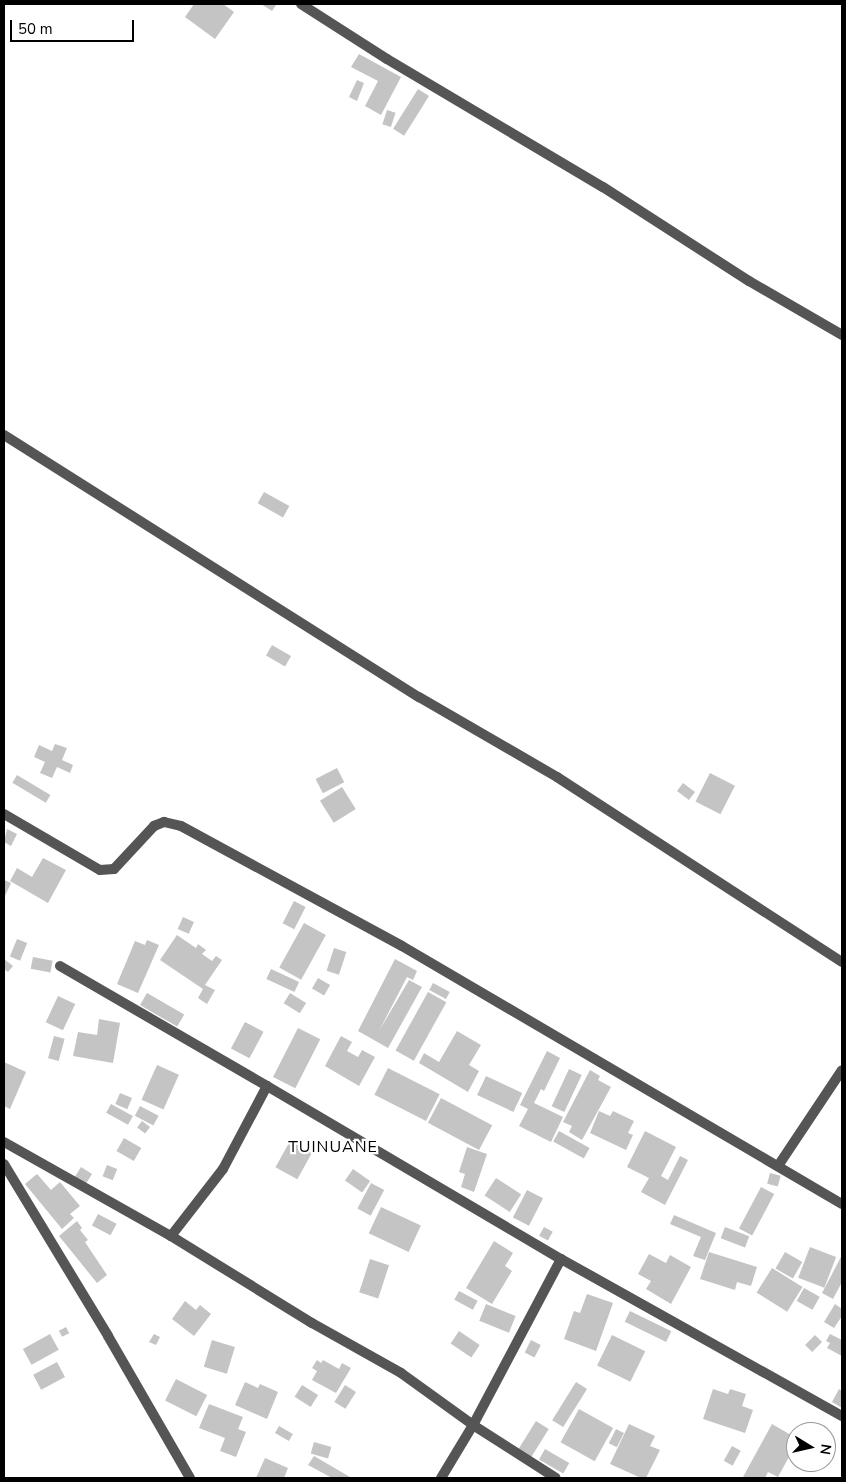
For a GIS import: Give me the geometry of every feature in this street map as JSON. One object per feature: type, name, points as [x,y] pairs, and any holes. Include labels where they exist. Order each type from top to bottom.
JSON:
[{"type":"street","points":[[301,4],[387,59],[603,187],[749,281],[842,336]]},
{"type":"street","points":[[4,435],[418,697],[557,777],[842,962]]},
{"type":"street","points":[[4,816],[100,870],[114,869],[154,826],[164,822],[182,826],[402,946],[842,1204]]},
{"type":"street","points":[[60,966],[561,1259],[842,1416]]},
{"type":"street","points":[[778,1166],[842,1070]]},
{"type":"street","points":[[171,1236],[223,1169],[267,1086]]},
{"type":"street","points":[[4,1142],[171,1236],[312,1323],[401,1372],[473,1425],[556,1478]]},
{"type":"street","points":[[4,1164],[108,1336],[190,1478]]},
{"type":"street","points":[[441,1478],[473,1425],[561,1259]]},
{"type":"building","points":[[194,4],[223,4],[234,12],[215,39],[185,17]]},
{"type":"building","points":[[261,4],[275,4],[276,5],[272,11]]},
{"type":"building","points":[[359,54],[401,77],[381,115],[365,106],[378,81],[351,67]]},
{"type":"building","points":[[357,80],[364,83],[357,101],[349,97]]},
{"type":"building","points":[[418,89],[429,96],[404,136],[393,129]]},
{"type":"building","points":[[387,110],[396,113],[391,127],[382,124]]},
{"type":"building","points":[[264,492],[289,506],[283,517],[258,503]]},
{"type":"building","points":[[272,645],[291,656],[285,666],[266,655]]},
{"type":"building","points":[[55,744],[67,748],[62,760],[73,765],[70,773],[57,767],[52,778],[40,773],[45,762],[34,757],[39,745],[52,751]]},
{"type":"building","points":[[337,768],[344,782],[323,793],[316,779]]},
{"type":"building","points":[[710,773],[735,786],[720,814],[695,802]]},
{"type":"building","points":[[17,775],[50,795],[46,803],[12,783]]},
{"type":"building","points":[[683,783],[695,792],[689,800],[677,791]]},
{"type":"building","points":[[342,787],[356,809],[334,823],[320,801]]},
{"type":"building","points":[[7,829],[17,834],[11,846],[4,842]]},
{"type":"building","points":[[43,858],[66,870],[48,903],[10,881],[17,868],[32,877]]},
{"type":"building","points":[[4,880],[11,883],[4,898]]},
{"type":"building","points":[[294,901],[306,907],[294,929],[283,923]]},
{"type":"building","points":[[183,917],[194,922],[189,934],[178,929]]},
{"type":"building","points":[[304,923],[326,935],[301,980],[279,968]]},
{"type":"building","points":[[177,935],[196,948],[198,944],[206,950],[202,954],[212,961],[216,956],[222,960],[205,985],[215,990],[207,1004],[198,998],[203,989],[160,960]]},
{"type":"building","points":[[17,939],[27,943],[20,961],[10,957]]},
{"type":"building","points":[[147,940],[159,945],[138,993],[117,984],[135,941],[145,945]]},
{"type":"building","points":[[334,948],[346,952],[339,975],[327,971]]},
{"type":"building","points":[[33,957],[53,961],[50,973],[31,969]]},
{"type":"building","points":[[4,959],[13,966],[8,972],[4,969]]},
{"type":"building","points":[[395,959],[417,971],[413,980],[407,977],[379,1031],[409,980],[422,987],[388,1048],[358,1031]]},
{"type":"building","points":[[271,969],[299,982],[294,992],[266,979]]},
{"type":"building","points":[[318,978],[330,985],[324,995],[312,988]]},
{"type":"building","points":[[433,983],[450,992],[446,999],[429,990]]},
{"type":"building","points":[[428,992],[446,1002],[414,1061],[396,1051]]},
{"type":"building","points":[[147,993],[184,1014],[177,1027],[140,1005]]},
{"type":"building","points":[[290,993],[306,1003],[300,1013],[284,1003]]},
{"type":"building","points":[[58,996],[75,1004],[63,1030],[46,1022]]},
{"type":"building","points":[[99,1019],[120,1023],[113,1063],[73,1056],[78,1032],[97,1035]]},
{"type":"building","points":[[245,1022],[264,1032],[249,1058],[231,1048]]},
{"type":"building","points":[[298,1028],[320,1039],[295,1088],[273,1077]]},
{"type":"building","points":[[457,1031],[481,1045],[469,1065],[479,1071],[468,1092],[419,1063],[424,1053],[439,1062]]},
{"type":"building","points":[[54,1036],[65,1039],[59,1061],[48,1058]]},
{"type":"building","points":[[341,1036],[352,1042],[347,1051],[358,1057],[362,1050],[375,1057],[359,1086],[325,1066]]},
{"type":"building","points":[[547,1051],[560,1058],[544,1091],[541,1089],[534,1103],[563,1117],[551,1142],[519,1126],[528,1109],[520,1105]]},
{"type":"building","points":[[4,1062],[26,1072],[10,1109],[4,1106]]},
{"type":"building","points":[[157,1065],[179,1075],[163,1109],[142,1100]]},
{"type":"building","points":[[388,1068],[440,1094],[426,1121],[374,1095]]},
{"type":"building","points":[[569,1069],[582,1075],[564,1112],[552,1106]]},
{"type":"building","points":[[590,1070],[600,1076],[598,1080],[611,1087],[582,1140],[569,1132],[572,1126],[563,1122]]},
{"type":"building","points":[[486,1076],[522,1093],[513,1112],[477,1095]]},
{"type":"building","points":[[120,1093],[132,1098],[127,1109],[115,1104]]},
{"type":"building","points":[[441,1098],[492,1125],[479,1150],[428,1123]]},
{"type":"building","points":[[111,1104],[133,1116],[128,1125],[106,1113]]},
{"type":"building","points":[[140,1106],[159,1116],[153,1126],[135,1116]]},
{"type":"building","points":[[599,1111],[610,1116],[613,1111],[634,1121],[628,1133],[633,1135],[626,1150],[590,1133]]},
{"type":"building","points":[[142,1121],[150,1127],[145,1133],[137,1127]]},
{"type":"building","points":[[559,1131],[590,1148],[584,1158],[553,1141]]},
{"type":"building","points":[[645,1131],[676,1147],[661,1176],[668,1180],[680,1156],[688,1160],[665,1205],[641,1192],[649,1178],[627,1167]]},
{"type":"building","points":[[124,1138],[141,1148],[134,1161],[116,1151]]},
{"type":"building","points":[[290,1141],[312,1153],[297,1179],[275,1167]]},
{"type":"building","points":[[467,1147],[487,1154],[474,1192],[461,1187],[465,1174],[459,1172]]},
{"type":"building","points":[[107,1165],[117,1169],[113,1180],[103,1176]]},
{"type":"building","points":[[81,1167],[92,1174],[85,1185],[74,1178]]},
{"type":"building","points":[[353,1169],[370,1181],[362,1193],[345,1180]]},
{"type":"building","points":[[770,1173],[781,1176],[778,1186],[767,1184]]},
{"type":"building","points":[[37,1174],[51,1190],[60,1182],[80,1206],[70,1214],[74,1218],[62,1229],[25,1184]]},
{"type":"building","points":[[496,1178],[521,1194],[510,1212],[485,1196]]},
{"type":"building","points":[[371,1183],[384,1190],[371,1216],[357,1209]]},
{"type":"building","points":[[761,1187],[774,1194],[752,1236],[739,1228]]},
{"type":"building","points":[[527,1190],[543,1198],[529,1226],[513,1218]]},
{"type":"building","points":[[381,1207],[421,1226],[409,1252],[369,1233]]},
{"type":"building","points":[[98,1214],[117,1224],[110,1235],[92,1225]]},
{"type":"building","points":[[674,1215],[716,1233],[705,1260],[693,1256],[701,1237],[670,1224]]},
{"type":"building","points":[[77,1221],[82,1228],[80,1230],[88,1240],[85,1242],[107,1275],[97,1283],[59,1236]]},
{"type":"building","points":[[544,1227],[553,1232],[548,1241],[539,1236]]},
{"type":"building","points":[[725,1227],[749,1236],[745,1248],[721,1238]]},
{"type":"building","points":[[494,1241],[513,1253],[505,1266],[512,1271],[492,1304],[466,1288]]},
{"type":"building","points":[[810,1247],[836,1257],[824,1288],[798,1278]]},
{"type":"building","points":[[709,1252],[757,1267],[751,1286],[737,1282],[735,1290],[700,1279]]},
{"type":"building","points":[[785,1252],[802,1262],[793,1278],[776,1268]]},
{"type":"building","points":[[649,1254],[666,1263],[670,1255],[691,1267],[671,1304],[646,1289],[651,1281],[638,1274]]},
{"type":"building","points":[[842,1255],[842,1282],[833,1299],[822,1293]]},
{"type":"building","points":[[370,1259],[389,1265],[378,1298],[359,1292]]},
{"type":"building","points":[[772,1268],[803,1287],[787,1312],[757,1293]]},
{"type":"building","points":[[804,1288],[820,1297],[812,1310],[797,1301]]},
{"type":"building","points":[[459,1291],[478,1301],[473,1310],[454,1300]]},
{"type":"building","points":[[587,1294],[613,1303],[596,1351],[564,1339],[574,1311],[580,1313]]},
{"type":"building","points":[[185,1301],[196,1310],[200,1305],[211,1314],[194,1336],[172,1319]]},
{"type":"building","points":[[486,1304],[516,1316],[509,1333],[479,1321]]},
{"type":"building","points":[[835,1304],[842,1309],[842,1316],[834,1328],[824,1322]]},
{"type":"building","points":[[630,1311],[671,1331],[666,1342],[625,1322]]},
{"type":"building","points":[[66,1327],[69,1333],[62,1337],[59,1331]]},
{"type":"building","points":[[459,1331],[480,1345],[471,1357],[451,1343]]},
{"type":"building","points":[[50,1334],[59,1350],[32,1365],[23,1349]]},
{"type":"building","points":[[154,1334],[160,1337],[156,1345],[149,1342]]},
{"type":"building","points":[[830,1334],[842,1340],[842,1356],[827,1348],[830,1343],[826,1341]]},
{"type":"building","points":[[612,1335],[645,1351],[630,1382],[597,1366]]},
{"type":"building","points":[[815,1335],[822,1342],[812,1352],[805,1345]]},
{"type":"building","points":[[212,1340],[235,1347],[227,1374],[204,1367]]},
{"type":"building","points":[[531,1340],[541,1345],[534,1357],[525,1352]]},
{"type":"building","points":[[317,1360],[321,1363],[323,1360],[339,1369],[342,1363],[351,1368],[336,1393],[312,1380],[317,1371],[312,1368]]},
{"type":"building","points":[[57,1362],[65,1377],[41,1390],[33,1375]]},
{"type":"building","points":[[176,1379],[207,1395],[196,1416],[165,1400]]},
{"type":"building","points":[[245,1382],[258,1388],[260,1384],[278,1392],[267,1419],[235,1405]]},
{"type":"building","points":[[576,1382],[587,1389],[563,1427],[552,1420]]},
{"type":"building","points":[[302,1385],[318,1395],[311,1407],[295,1397]]},
{"type":"building","points":[[345,1385],[356,1392],[345,1409],[334,1402]]},
{"type":"building","points":[[713,1389],[728,1394],[730,1389],[746,1394],[742,1406],[753,1410],[745,1433],[703,1419]]},
{"type":"building","points":[[839,1389],[842,1391],[842,1408],[832,1402]]},
{"type":"building","points":[[209,1404],[243,1417],[238,1429],[246,1432],[236,1457],[220,1451],[225,1438],[199,1428]]},
{"type":"building","points":[[579,1409],[613,1428],[595,1461],[561,1442]]},
{"type":"building","points":[[536,1421],[549,1429],[531,1457],[519,1449]]},
{"type":"building","points":[[629,1424],[655,1436],[650,1446],[660,1450],[646,1478],[641,1478],[610,1464]]},
{"type":"building","points":[[772,1424],[786,1432],[786,1462],[778,1477],[768,1472],[765,1478],[743,1477]]},
{"type":"building","points":[[279,1426],[293,1434],[289,1441],[275,1433]]},
{"type":"building","points":[[616,1429],[624,1433],[617,1447],[609,1443]]},
{"type":"building","points":[[314,1442],[331,1447],[328,1458],[311,1454]]},
{"type":"building","points":[[732,1446],[741,1451],[733,1466],[724,1461]]},
{"type":"building","points":[[545,1449],[569,1463],[563,1473],[539,1459]]},
{"type":"building","points":[[314,1456],[350,1478],[332,1478],[308,1465]]},
{"type":"building","points":[[265,1458],[288,1468],[284,1478],[256,1478]]},
{"type":"district","name":"TUINUANE","points":[[333,1147]]}]
